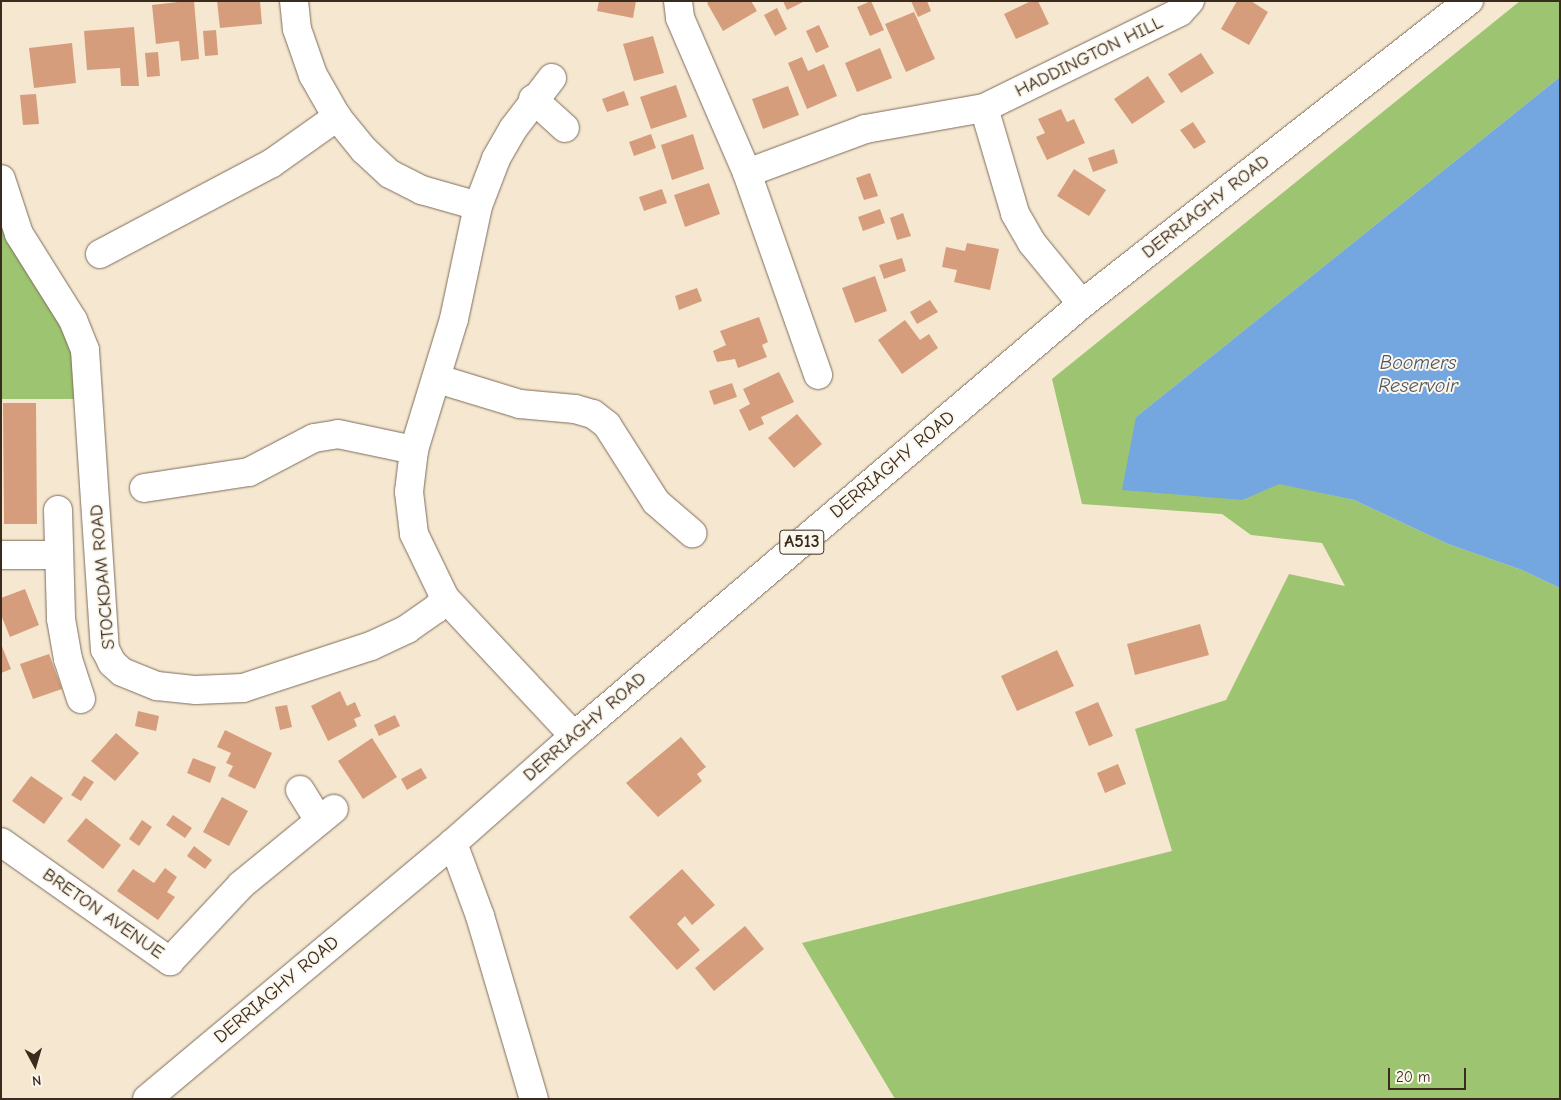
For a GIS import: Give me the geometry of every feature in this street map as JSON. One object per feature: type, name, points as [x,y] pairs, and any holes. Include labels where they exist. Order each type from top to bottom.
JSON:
[{"type":"street","points":[[294,1],[297,29],[313,74],[337,117],[364,150],[390,174],[422,190],[478,206]]},
{"type":"street","points":[[678,1],[680,18],[747,173],[818,375]]},
{"type":"street","name":"HADDINGTON HILL","points":[[747,173],[865,129],[984,108],[1180,12],[1190,1]]},
{"type":"street","name":"DERRIAGHY ROAD","points":[[147,1099],[453,843],[574,736],[1082,304],[1470,1]]},
{"type":"street","points":[[552,78],[534,99],[496,159],[478,206],[438,379],[414,450],[409,492],[414,534],[445,598],[574,736]]},
{"type":"street","points":[[534,99],[566,128]]},
{"type":"street","points":[[984,108],[1014,213],[1032,242],[1082,304]]},
{"type":"street","points":[[100,254],[272,163],[337,117]]},
{"type":"street","name":"STOCKDAM ROAD","points":[[1,179],[19,234],[73,320],[85,350],[105,648],[112,663],[122,672],[157,686],[196,690],[243,688],[371,646],[436,610],[445,598]]},
{"type":"street","points":[[438,379],[520,404],[593,414],[606,425],[656,502],[692,533]]},
{"type":"street","points":[[144,488],[249,472],[314,438],[338,434],[414,450]]},
{"type":"street","points":[[58,510],[61,619],[68,658],[81,699]]},
{"type":"street","points":[[1,555],[58,555]]},
{"type":"street","name":"BRETON AVENUE","points":[[1,842],[170,961],[241,885],[326,815],[300,790]]},
{"type":"street","points":[[453,843],[480,916],[534,1099]]},
{"type":"green space","points":[[1520,1],[1560,1],[1560,77],[1136,417],[1243,500],[1278,483],[1354,500],[1448,544],[1522,570],[1560,588],[1560,1099],[895,1099],[802,943],[1172,851],[1135,729],[1226,700],[1289,574],[1345,586],[1322,543],[1251,535],[1222,514],[1082,504],[1052,379]]},
{"type":"green space","points":[[1,203],[6,223],[28,275],[67,336],[81,378],[80,399],[1,399]]},
{"type":"water","name":"Boomers Reservoir","points":[[1560,77],[1560,588],[1522,570],[1448,544],[1354,500],[1279,484],[1243,500],[1122,490],[1136,417]]},
{"type":"building","points":[[194,1],[199,59],[181,61],[179,41],[156,44],[152,5]]},
{"type":"building","points":[[217,1],[260,1],[262,24],[220,28]]},
{"type":"building","points":[[599,1],[636,1],[633,18],[597,11]]},
{"type":"building","points":[[710,1],[751,1],[757,11],[723,31],[707,3]]},
{"type":"building","points":[[783,1],[805,1],[787,10]]},
{"type":"building","points":[[871,1],[884,30],[870,36],[857,7]]},
{"type":"building","points":[[911,1],[927,1],[931,11],[918,17]]},
{"type":"building","points":[[1031,1],[1038,1],[1049,24],[1016,39],[1004,14]]},
{"type":"building","points":[[1237,1],[1251,1],[1268,12],[1249,45],[1221,29]]},
{"type":"building","points":[[777,8],[787,29],[775,36],[764,15]]},
{"type":"building","points":[[914,12],[935,59],[906,72],[885,24]]},
{"type":"building","points":[[819,25],[829,47],[816,53],[806,31]]},
{"type":"building","points":[[134,27],[139,86],[121,86],[120,68],[87,70],[84,31]]},
{"type":"building","points":[[216,30],[218,55],[205,56],[203,31]]},
{"type":"building","points":[[653,36],[664,73],[634,81],[623,44]]},
{"type":"building","points":[[72,43],[76,83],[34,88],[29,48]]},
{"type":"building","points":[[880,48],[892,78],[857,92],[845,63]]},
{"type":"building","points":[[158,52],[160,76],[147,77],[145,53]]},
{"type":"building","points":[[1201,53],[1214,73],[1181,93],[1168,74]]},
{"type":"building","points":[[802,57],[808,71],[824,64],[837,96],[807,109],[788,63]]},
{"type":"building","points":[[1148,76],[1165,102],[1132,124],[1114,99]]},
{"type":"building","points":[[676,85],[687,117],[651,129],[640,97]]},
{"type":"building","points":[[788,86],[799,115],[763,129],[752,99]]},
{"type":"building","points":[[624,91],[629,105],[607,112],[602,99]]},
{"type":"building","points":[[36,94],[39,124],[23,125],[20,95]]},
{"type":"building","points":[[1061,109],[1067,122],[1074,119],[1085,143],[1047,160],[1036,137],[1045,133],[1038,119]]},
{"type":"building","points":[[1193,122],[1206,142],[1194,149],[1180,130]]},
{"type":"building","points":[[651,134],[656,148],[634,156],[629,142]]},
{"type":"building","points":[[693,134],[704,169],[672,180],[661,145]]},
{"type":"building","points":[[1114,149],[1118,163],[1093,172],[1088,158]]},
{"type":"building","points":[[1074,169],[1106,190],[1089,216],[1057,196]]},
{"type":"building","points":[[870,173],[878,196],[864,200],[856,178]]},
{"type":"building","points":[[709,183],[720,214],[685,227],[674,195]]},
{"type":"building","points":[[662,189],[667,203],[644,211],[639,197]]},
{"type":"building","points":[[880,209],[885,223],[863,231],[858,217]]},
{"type":"building","points":[[903,213],[911,236],[897,240],[890,218]]},
{"type":"building","points":[[967,243],[999,249],[990,290],[954,282],[957,270],[942,267],[946,247],[965,251]]},
{"type":"building","points":[[902,258],[906,271],[884,279],[879,265]]},
{"type":"building","points":[[875,276],[887,311],[855,323],[842,288]]},
{"type":"building","points":[[697,288],[702,301],[679,310],[675,296]]},
{"type":"building","points":[[930,300],[938,312],[917,324],[910,312]]},
{"type":"building","points":[[759,317],[768,342],[762,345],[767,357],[738,368],[735,359],[717,362],[713,351],[726,345],[720,331]]},
{"type":"building","points":[[905,320],[920,340],[929,334],[938,348],[902,374],[878,340]]},
{"type":"building","points":[[779,372],[794,402],[761,417],[764,424],[749,431],[739,410],[750,404],[743,389]]},
{"type":"building","points":[[732,383],[737,397],[714,405],[709,391]]},
{"type":"building","points":[[3,403],[36,403],[37,524],[4,524]]},
{"type":"building","points":[[797,414],[822,444],[794,468],[768,438]]},
{"type":"building","points":[[25,589],[39,625],[10,637],[1,615],[1,598]]},
{"type":"building","points":[[1200,624],[1209,655],[1135,675],[1127,644]]},
{"type":"building","points":[[1,644],[11,669],[1,673]]},
{"type":"building","points":[[1057,650],[1074,686],[1017,711],[1001,676]]},
{"type":"building","points":[[49,654],[62,689],[33,699],[20,664]]},
{"type":"building","points":[[340,691],[347,706],[355,702],[361,716],[354,719],[357,726],[328,741],[311,706]]},
{"type":"building","points":[[1098,702],[1113,736],[1089,746],[1075,712]]},
{"type":"building","points":[[287,705],[292,727],[280,730],[275,707]]},
{"type":"building","points":[[138,711],[159,716],[156,731],[135,726]]},
{"type":"building","points":[[395,715],[400,726],[379,736],[374,725]]},
{"type":"building","points":[[225,730],[272,753],[255,789],[228,776],[233,766],[226,763],[231,753],[217,747]]},
{"type":"building","points":[[116,733],[139,753],[115,781],[91,761]]},
{"type":"building","points":[[681,737],[706,767],[697,774],[702,781],[658,817],[626,783]]},
{"type":"building","points":[[372,738],[397,777],[363,799],[338,761]]},
{"type":"building","points":[[193,758],[216,767],[210,783],[187,773]]},
{"type":"building","points":[[1118,764],[1126,784],[1105,793],[1097,773]]},
{"type":"building","points":[[421,768],[427,778],[407,790],[401,779]]},
{"type":"building","points":[[31,776],[63,798],[44,824],[12,801]]},
{"type":"building","points":[[84,776],[94,782],[81,801],[71,795]]},
{"type":"building","points":[[222,797],[248,811],[229,846],[203,832]]},
{"type":"building","points":[[173,815],[192,828],[185,838],[166,825]]},
{"type":"building","points":[[86,818],[121,845],[103,869],[67,841]]},
{"type":"building","points":[[142,820],[152,827],[139,846],[129,839]]},
{"type":"building","points":[[194,846],[212,860],[205,869],[187,856]]},
{"type":"building","points":[[165,868],[177,877],[167,892],[175,897],[158,920],[117,891],[133,869],[154,883]]},
{"type":"building","points":[[682,869],[715,905],[692,925],[685,916],[677,924],[700,950],[677,970],[629,917]]},
{"type":"building","points":[[745,926],[764,949],[714,991],[695,968]]}]
